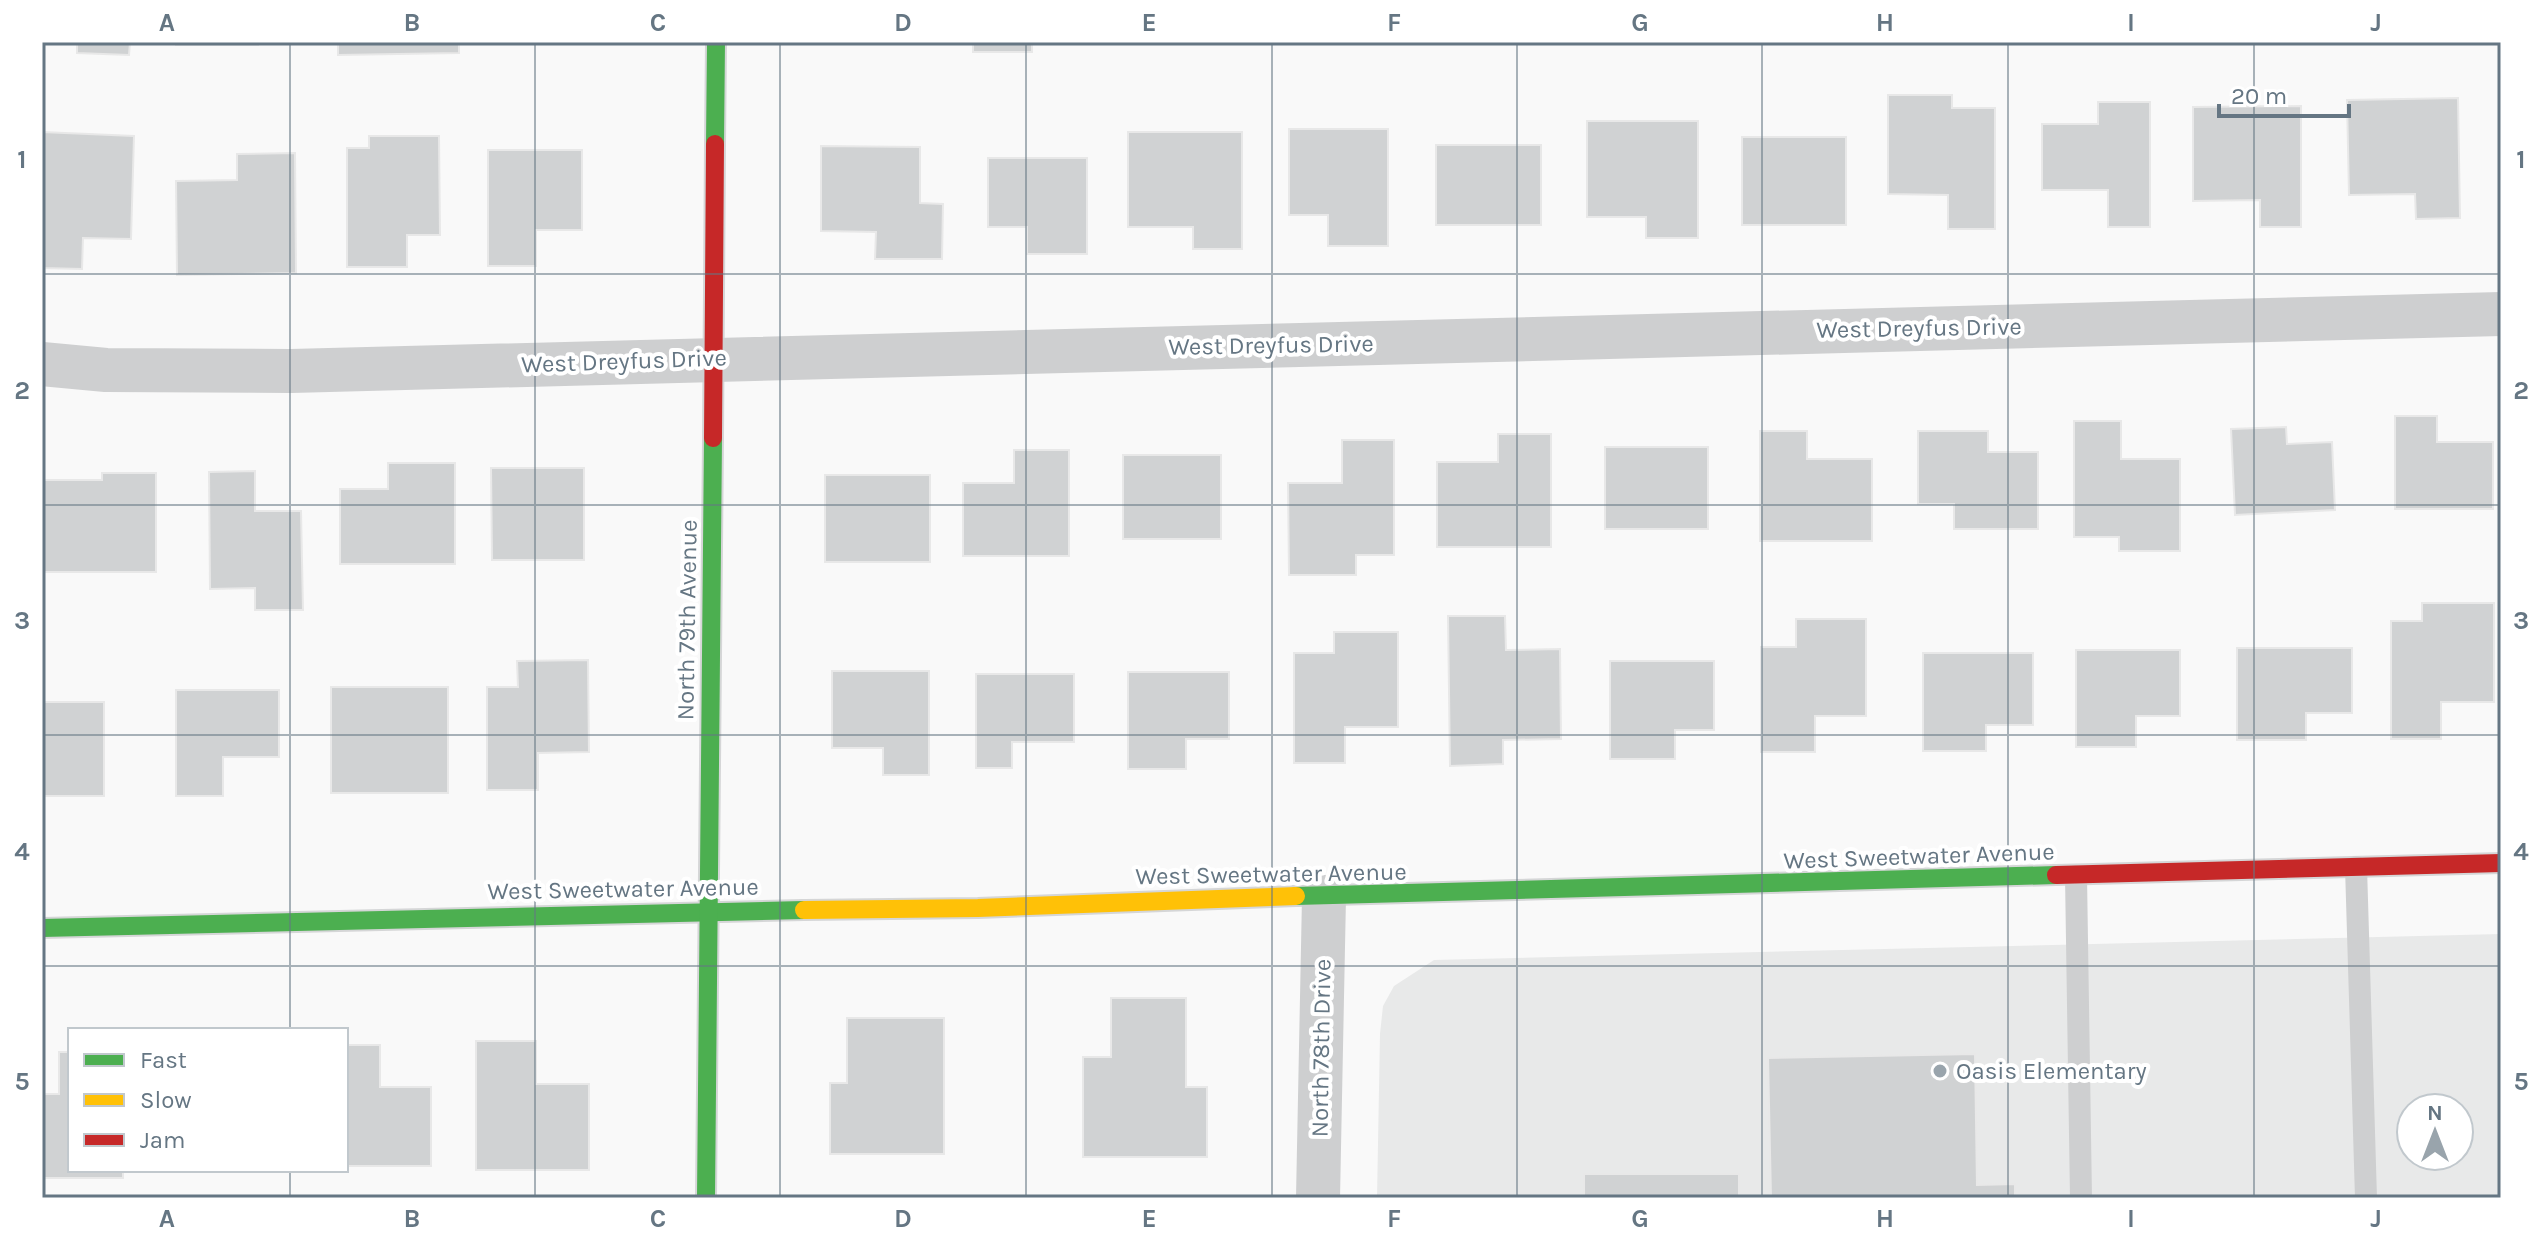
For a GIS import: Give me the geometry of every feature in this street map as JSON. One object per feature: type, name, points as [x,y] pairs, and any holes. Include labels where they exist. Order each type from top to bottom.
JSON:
[{"type":"street","name":"North 79th Avenue","points":[[706,1198],[716,42]]},
{"type":"street","name":"West Dreyfus Drive","points":[[42,364],[106,370],[210,373],[2501,314]]},
{"type":"street","name":"West Sweetwater Avenue","points":[[42,928],[708,911],[978,908],[1125,901],[2501,863]]},
{"type":"street","name":"North 78th Drive","points":[[1318,1198],[1324,897]]},
{"type":"lane","points":[[2356,867],[2366,1198]]},
{"type":"lane","points":[[2076,876],[2081,1198]]},
{"type":"shaded area","name":"Oasis Elementary","points":[[2501,934],[2501,1198],[1377,1198],[1380,1034],[1383,1006],[1394,986],[1434,960]]},
{"type":"building","points":[[77,42],[130,42],[129,55],[77,53]]},
{"type":"building","points":[[176,42],[258,42],[258,45],[176,45]]},
{"type":"building","points":[[338,42],[459,42],[459,53],[338,55]]},
{"type":"building","points":[[973,42],[1032,42],[1032,52],[973,52]]},
{"type":"building","points":[[1888,95],[1952,95],[1952,108],[1995,108],[1995,229],[1948,229],[1948,195],[1888,194]]},
{"type":"building","points":[[2458,98],[2460,218],[2416,219],[2415,194],[2349,195],[2347,100]]},
{"type":"building","points":[[2098,102],[2150,102],[2150,227],[2108,227],[2108,190],[2042,190],[2042,124],[2098,124]]},
{"type":"building","points":[[2301,106],[2301,227],[2260,227],[2260,200],[2193,201],[2193,107]]},
{"type":"building","points":[[1587,121],[1698,121],[1698,238],[1646,238],[1646,217],[1587,217]]},
{"type":"building","points":[[1289,129],[1388,129],[1388,246],[1328,246],[1328,215],[1289,215]]},
{"type":"building","points":[[42,132],[134,136],[131,239],[83,238],[82,269],[42,268]]},
{"type":"building","points":[[1128,132],[1242,132],[1242,249],[1193,249],[1193,227],[1128,227]]},
{"type":"building","points":[[369,136],[439,136],[440,235],[407,235],[407,267],[347,267],[347,148],[369,148]]},
{"type":"building","points":[[1742,137],[1846,137],[1846,225],[1742,225]]},
{"type":"building","points":[[1436,145],[1541,145],[1541,225],[1436,225]]},
{"type":"building","points":[[821,146],[920,147],[920,203],[943,204],[942,259],[875,259],[876,232],[821,231]]},
{"type":"building","points":[[488,150],[582,150],[582,230],[536,230],[536,266],[488,266]]},
{"type":"building","points":[[295,153],[296,273],[177,275],[176,181],[237,180],[237,154]]},
{"type":"building","points":[[988,158],[1087,158],[1087,254],[1027,254],[1027,227],[988,227]]},
{"type":"building","points":[[2395,416],[2437,416],[2437,442],[2493,442],[2493,509],[2395,509]]},
{"type":"building","points":[[2074,421],[2121,421],[2121,459],[2180,459],[2180,551],[2119,551],[2119,537],[2074,537]]},
{"type":"building","points":[[2286,427],[2287,444],[2332,442],[2335,510],[2235,515],[2231,429]]},
{"type":"building","points":[[1760,431],[1807,431],[1807,459],[1872,459],[1872,541],[1760,541]]},
{"type":"building","points":[[1918,431],[1988,431],[1988,452],[2038,452],[2038,529],[1954,529],[1954,504],[1918,504]]},
{"type":"building","points":[[1498,434],[1551,434],[1551,547],[1437,547],[1437,462],[1498,462]]},
{"type":"building","points":[[1342,440],[1394,440],[1394,555],[1356,555],[1356,575],[1289,575],[1288,483],[1342,483]]},
{"type":"building","points":[[1605,447],[1708,447],[1708,529],[1605,529]]},
{"type":"building","points":[[1014,450],[1069,450],[1069,556],[963,556],[963,483],[1014,483]]},
{"type":"building","points":[[1123,455],[1221,455],[1221,539],[1123,539]]},
{"type":"building","points":[[388,463],[455,463],[455,564],[340,564],[340,489],[388,489]]},
{"type":"building","points":[[491,468],[584,468],[584,560],[492,560]]},
{"type":"building","points":[[255,471],[255,511],[301,511],[303,610],[255,610],[255,588],[210,589],[209,472]]},
{"type":"building","points":[[102,473],[156,473],[156,572],[42,572],[42,480],[102,480]]},
{"type":"building","points":[[825,475],[930,475],[930,562],[825,562]]},
{"type":"building","points":[[2422,603],[2494,603],[2494,702],[2441,702],[2441,739],[2391,739],[2391,621],[2422,621]]},
{"type":"building","points":[[1448,616],[1505,616],[1506,650],[1560,649],[1561,739],[1503,740],[1503,764],[1450,766]]},
{"type":"building","points":[[1796,619],[1866,619],[1866,716],[1815,716],[1815,752],[1761,752],[1761,647],[1796,647]]},
{"type":"building","points":[[1334,632],[1398,632],[1398,727],[1345,727],[1345,763],[1294,763],[1294,653],[1334,653]]},
{"type":"building","points":[[2237,648],[2352,648],[2352,713],[2306,713],[2306,740],[2237,740]]},
{"type":"building","points":[[2076,650],[2180,650],[2180,716],[2136,716],[2136,747],[2076,747]]},
{"type":"building","points":[[1923,653],[2033,653],[2033,725],[1986,725],[1986,751],[1923,751]]},
{"type":"building","points":[[588,660],[589,752],[538,753],[538,790],[487,790],[487,687],[518,687],[517,661]]},
{"type":"building","points":[[1610,661],[1714,661],[1714,730],[1675,730],[1675,759],[1610,759]]},
{"type":"building","points":[[832,671],[929,671],[929,775],[883,775],[883,748],[832,748]]},
{"type":"building","points":[[1128,672],[1229,672],[1229,739],[1186,739],[1186,769],[1128,769]]},
{"type":"building","points":[[976,674],[1074,674],[1074,742],[1012,742],[1012,768],[976,768]]},
{"type":"building","points":[[331,687],[448,687],[448,793],[331,793]]},
{"type":"building","points":[[176,690],[279,690],[279,757],[223,757],[223,796],[176,796]]},
{"type":"building","points":[[42,702],[104,702],[104,796],[42,796]]},
{"type":"building","points":[[1111,998],[1186,998],[1186,1087],[1207,1087],[1207,1157],[1083,1157],[1083,1057],[1111,1057]]},
{"type":"building","points":[[847,1018],[944,1018],[944,1154],[830,1154],[830,1083],[847,1083]]},
{"type":"building","points":[[476,1041],[536,1041],[536,1084],[589,1084],[589,1170],[476,1170]]},
{"type":"building","points":[[348,1045],[380,1045],[380,1087],[431,1087],[431,1166],[348,1166]]},
{"type":"building","points":[[59,1052],[68,1052],[68,1172],[123,1172],[123,1178],[42,1178],[42,1094],[59,1094]]},
{"type":"building","points":[[1975,1054],[1977,1185],[2015,1184],[2015,1198],[1771,1198],[1768,1058]]},
{"type":"building","points":[[1584,1174],[1739,1174],[1739,1198],[1584,1198]]},
{"type":"traffic: fast","points":[[715,144],[716,42]]},
{"type":"traffic: fast","points":[[706,1198],[713,438]]},
{"type":"traffic: fast","points":[[1296,896],[2056,875]]},
{"type":"traffic: fast","points":[[42,928],[804,910]]},
{"type":"traffic: slow","points":[[804,910],[978,908],[1296,896]]},
{"type":"traffic: jam","points":[[713,438],[715,144]]},
{"type":"traffic: jam","points":[[2056,875],[2501,863]]},
{"type":"place","name":"Oasis Elementary","points":[[1940,1071]]}]
